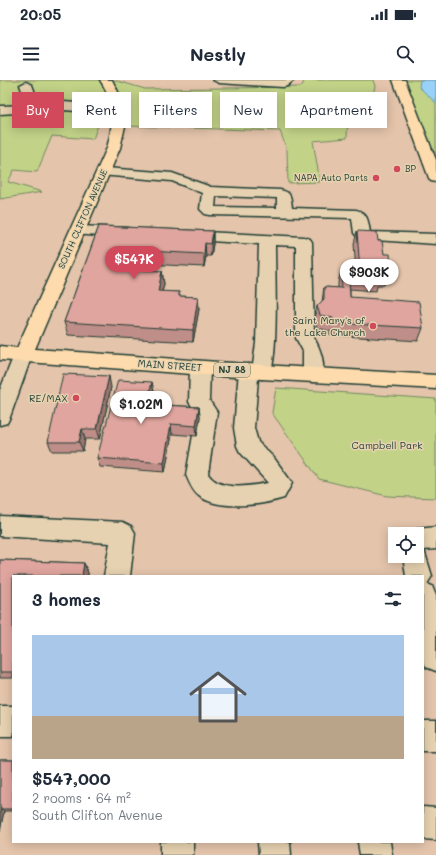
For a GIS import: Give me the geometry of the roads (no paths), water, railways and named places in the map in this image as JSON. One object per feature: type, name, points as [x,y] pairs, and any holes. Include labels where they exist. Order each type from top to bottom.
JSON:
[{"type":"main road","name":"SOUTH CLIFTON AVENUE","points":[[106,80],[113,92]]},
{"type":"main road","points":[[399,80],[436,178]]},
{"type":"main road","name":"SOUTH CLIFTON AVENUE","points":[[23,355],[47,296],[104,172],[116,141],[118,128]]},
{"type":"main road","name":"MAIN STREET","points":[[0,353],[255,372],[436,382]]},
{"type":"street","points":[[219,80],[283,84],[288,80]]},
{"type":"street","points":[[26,85],[30,92]]},
{"type":"street","points":[[0,110],[12,109]]},
{"type":"street","points":[[104,172],[180,178],[209,191],[207,209],[210,211],[356,214],[360,218],[362,233],[366,236],[436,239]]},
{"type":"street","points":[[78,231],[141,234]]},
{"type":"street","points":[[165,235],[304,242],[305,338],[312,351],[313,375]]},
{"type":"street","points":[[200,368],[199,402],[207,412],[197,475],[206,489],[217,494],[259,496],[276,491],[281,483],[266,464],[248,446],[244,428],[255,372],[265,343],[267,240]]},
{"type":"street","points":[[0,417],[23,355]]},
{"type":"street","points":[[0,526],[123,534],[117,575]]},
{"type":"street","points":[[424,539],[436,538]]},
{"type":"street","points":[[416,563],[419,575]]},
{"type":"street","points":[[424,600],[436,657]]},
{"type":"street","points":[[0,721],[12,721]]},
{"type":"street","points":[[424,736],[436,736]]},
{"type":"street","points":[[424,823],[436,824]]},
{"type":"street","points":[[177,843],[177,855]]},
{"type":"street","points":[[274,843],[275,855]]},
{"type":"street","points":[[374,843],[376,855]]},
{"type":"water","points":[[420,80],[436,80],[436,103],[419,87]]},
{"type":"place","name":"BP","points":[[397,169]]},
{"type":"place","name":"NAPA Auto Parts","points":[[376,178]]},
{"type":"place","name":"Saint Mary's of the Lake Church","points":[[373,326]]},
{"type":"place","name":"RE/MAX","points":[[76,398]]},
{"type":"park label","name":"Campbell Park","points":[[387,445]]}]
